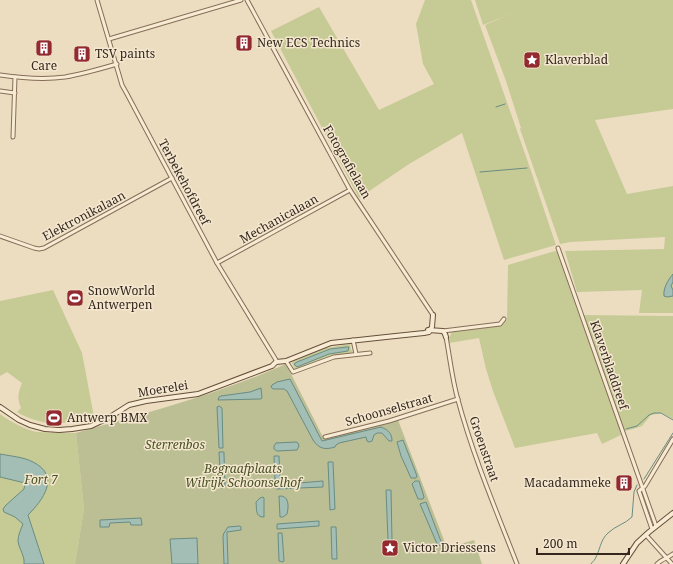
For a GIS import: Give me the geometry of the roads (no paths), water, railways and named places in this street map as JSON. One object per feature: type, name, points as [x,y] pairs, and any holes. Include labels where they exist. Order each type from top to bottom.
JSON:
[{"type":"street","name":"Terbekehofdreef","points":[[97,0],[122,84],[217,263],[276,362]]},
{"type":"street","points":[[109,39],[241,0]]},
{"type":"street","name":"Fotografielaan","points":[[247,0],[350,190],[433,315],[432,327],[430,330]]},
{"type":"street","points":[[0,75],[15,77],[65,77],[92,72],[117,64]]},
{"type":"street","points":[[13,137],[15,77]]},
{"type":"street","points":[[0,91],[15,93]]},
{"type":"street","name":"Elektronikalaan","points":[[0,236],[34,248],[44,248],[172,178]]},
{"type":"street","name":"Mechanicalaan","points":[[217,263],[350,190]]},
{"type":"street","name":"Klaverbladdreef","points":[[558,248],[642,488],[654,528]]},
{"type":"street","name":"Moerelei","points":[[0,407],[19,420],[45,429],[59,430],[91,426],[129,405],[146,401],[198,394],[272,366],[276,362],[286,361],[332,343],[426,333],[430,330],[443,331],[500,324],[504,319]]},
{"type":"street","points":[[443,331],[446,337]]},
{"type":"street","name":"Groenstraat","points":[[446,337],[458,399],[466,427],[477,462],[517,564]]},
{"type":"street","points":[[353,340],[356,354]]},
{"type":"street","points":[[286,361],[292,372],[334,357],[370,353]]},
{"type":"street","name":"Schoonselstraat","points":[[325,437],[389,421],[458,399]]},
{"type":"street","points":[[642,488],[645,486],[672,441]]},
{"type":"street","points":[[622,564],[637,543],[673,513]]},
{"type":"street","points":[[646,535],[672,564]]},
{"type":"street","points":[[657,564],[661,560],[673,554]]},
{"type":"water","points":[[673,274],[673,282],[671,286],[673,296],[664,296],[666,284]]},
{"type":"water","points":[[349,347],[348,351],[329,354],[297,367],[294,364],[330,349]]},
{"type":"water","points":[[290,379],[322,441],[381,427],[389,432],[392,441],[389,441],[382,433],[377,433],[374,435],[372,441],[369,442],[367,441],[366,437],[339,443],[335,447],[331,448],[320,447],[313,440],[287,391],[284,389],[273,389],[271,387],[277,382]]},
{"type":"water","points":[[261,388],[261,399],[218,400],[221,396],[250,392]]},
{"type":"water","points":[[219,406],[222,408],[223,448],[219,448],[217,407]]},
{"type":"water","points":[[403,440],[417,476],[416,478],[411,478],[401,456],[397,442]]},
{"type":"water","points":[[296,442],[299,446],[297,450],[277,451],[274,449],[276,443]]},
{"type":"water","points":[[219,452],[224,452],[224,488],[221,488]]},
{"type":"water","points":[[0,454],[29,460],[41,468],[46,474],[48,481],[44,495],[28,515],[44,564],[24,564],[24,558],[18,541],[23,524],[15,517],[4,512],[3,509],[24,489],[25,483],[0,477]]},
{"type":"water","points":[[274,456],[279,456],[280,480],[275,481]]},
{"type":"water","points":[[328,462],[333,462],[335,509],[330,510]]},
{"type":"water","points":[[323,481],[323,487],[276,489],[275,485]]},
{"type":"water","points":[[415,481],[419,481],[424,497],[423,499],[418,499],[412,484]]},
{"type":"water","points":[[386,490],[391,490],[392,541],[388,540]]},
{"type":"water","points":[[279,496],[285,497],[288,502],[287,514],[283,517],[280,517]]},
{"type":"water","points":[[263,497],[264,517],[261,517],[258,514],[256,502]]},
{"type":"water","points":[[426,502],[442,544],[438,546],[420,504]]},
{"type":"water","points":[[141,518],[142,525],[131,525],[130,522],[110,523],[109,527],[100,527],[100,520]]},
{"type":"water","points":[[319,521],[319,526],[277,529],[277,524]]},
{"type":"water","points":[[240,526],[241,530],[227,532],[228,564],[224,564],[223,536],[228,527]]},
{"type":"water","points":[[331,527],[336,527],[337,559],[332,559]]},
{"type":"water","points":[[278,533],[282,533],[283,562],[279,561]]},
{"type":"water","points":[[197,538],[198,564],[172,564],[170,539]]},
{"type":"waterway","points":[[496,107],[505,104]]},
{"type":"waterway","points":[[480,172],[527,168]]},
{"type":"waterway","points":[[626,429],[637,426],[649,415],[654,413],[661,413],[673,420]]},
{"type":"waterway","points":[[644,479],[673,433]]},
{"type":"waterway","points":[[591,564],[595,560],[605,536],[632,517],[634,492],[637,485]]},
{"type":"place","name":"New ECS Technics","points":[[244,43]]},
{"type":"place","name":"Care","points":[[44,48]]},
{"type":"place","name":"TSV paints","points":[[82,54]]},
{"type":"place","name":"Klaverblad","points":[[532,60]]},
{"type":"place","name":"SnowWorld Antwerpen","points":[[75,298]]},
{"type":"place","name":"Antwerp BMX","points":[[54,418]]},
{"type":"place","name":"Macadammeke","points":[[624,483]]},
{"type":"place","name":"Victor Driessens","points":[[390,548]]},
{"type":"park label","name":"Sterrenbos","points":[[175,445]]},
{"type":"park label","name":"Begraafplaats Wilrijk Schoonselhof","points":[[243,476]]},
{"type":"park label","name":"Fort 7","points":[[41,480]]}]
